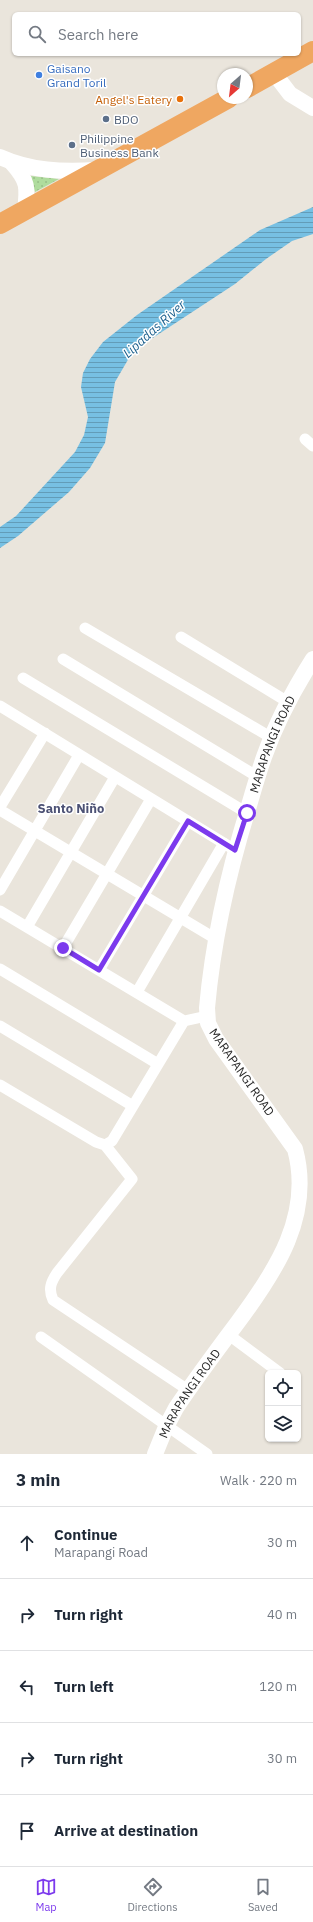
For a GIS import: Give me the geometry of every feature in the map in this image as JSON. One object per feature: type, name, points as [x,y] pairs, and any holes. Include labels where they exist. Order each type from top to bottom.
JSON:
[{"type":"highway","points":[[253,85],[313,51]]},
{"type":"highway","points":[[0,224],[218,104]]},
{"type":"street","points":[[274,73],[290,94],[313,108]]},
{"type":"street","points":[[6,160],[54,171],[98,170]]},
{"type":"street","points":[[6,160],[26,182],[27,192],[25,210]]},
{"type":"street","points":[[86,628],[272,738]]},
{"type":"street","points":[[181,637],[288,702]]},
{"type":"street","points":[[63,659],[258,777]]},
{"type":"street","name":"MARAPANGI ROAD","points":[[155,1454],[166,1426],[188,1390],[271,1276],[291,1243],[298,1219],[303,1178],[301,1163],[295,1149],[216,1039],[211,1030],[207,1016],[216,938],[230,847],[247,813],[272,738],[288,702],[313,659]]},
{"type":"street","points":[[23,678],[247,813]]},
{"type":"street","points":[[0,706],[230,847],[180,917],[136,992]]},
{"type":"street","points":[[45,734],[0,808],[216,938]]},
{"type":"street","points":[[0,890],[79,755]]},
{"type":"street","points":[[27,927],[115,777]]},
{"type":"street","points":[[63,948],[151,799]]},
{"type":"street","points":[[99,970],[188,821]]},
{"type":"street","points":[[0,911],[184,1021],[207,1016]]},
{"type":"street","points":[[0,969],[158,1064]]},
{"type":"street","points":[[105,1145],[112,1141],[184,1021]]},
{"type":"street","points":[[1,1028],[133,1106]]},
{"type":"street","points":[[0,1085],[96,1142],[105,1145],[132,1179],[57,1273],[50,1287],[50,1294],[53,1300],[188,1390]]},
{"type":"street","points":[[229,1335],[276,1370]]},
{"type":"street","points":[[41,1338],[207,1454]]},
{"type":"green space","points":[[31,176],[59,179],[35,192]]},
{"type":"water","name":"Lipadas River","points":[[313,207],[313,234],[292,241],[266,259],[235,284],[142,345],[129,358],[115,382],[105,443],[90,468],[69,492],[18,536],[0,548],[0,527],[16,516],[75,452],[84,435],[88,417],[81,387],[83,373],[90,359],[103,342],[137,315],[260,230]]},
{"type":"place","name":"Gaisano Grand Toril","points":[[39,75]]},
{"type":"place","name":"Angel's Eatery","points":[[180,99]]},
{"type":"place","name":"BDO","points":[[106,119]]},
{"type":"place","name":"Philippine Business Bank","points":[[72,145]]},
{"type":"district","name":"Santo Niño","points":[[71,808]]},
{"type":"route","points":[[63,948],[99,970],[188,821],[235,850],[247,813]]}]
